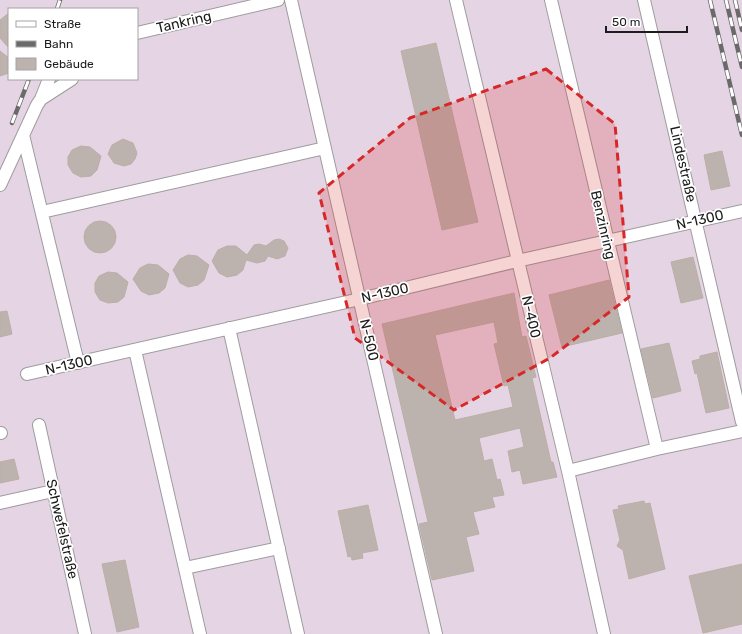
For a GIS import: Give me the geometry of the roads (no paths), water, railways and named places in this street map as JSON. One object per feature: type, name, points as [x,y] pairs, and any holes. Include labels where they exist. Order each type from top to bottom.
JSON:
[{"type":"lane","name":"Tankring","points":[[138,33],[278,0]]},
{"type":"lane","name":"N-500","points":[[291,0],[436,634]]},
{"type":"lane","name":"N-400","points":[[456,0],[568,471],[604,634]]},
{"type":"lane","name":"Benzinring","points":[[551,0],[657,449]]},
{"type":"lane","name":"Lindestraße","points":[[644,0],[742,422]]},
{"type":"lane","points":[[0,185],[4,167],[41,100],[49,80]]},
{"type":"lane","points":[[41,100],[71,80]]},
{"type":"lane","points":[[23,135],[78,362]]},
{"type":"lane","points":[[42,212],[325,148]]},
{"type":"lane","name":"N-1300","points":[[27,374],[360,299],[517,261],[742,211]]},
{"type":"lane","points":[[229,328],[298,634]]},
{"type":"lane","points":[[135,350],[200,634]]},
{"type":"lane","name":"Schwefelstraße","points":[[39,425],[85,634]]},
{"type":"lane","points":[[568,471],[657,449],[742,431]]},
{"type":"lane","points":[[0,503],[53,491]]},
{"type":"lane","points":[[185,568],[279,548]]},
{"type":"railway","points":[[57,8],[60,0]]},
{"type":"railway","points":[[710,0],[742,135]]},
{"type":"railway","points":[[726,0],[742,67]]},
{"type":"railway","points":[[735,0],[742,30]]},
{"type":"railway","points":[[12,123],[29,80]]}]
